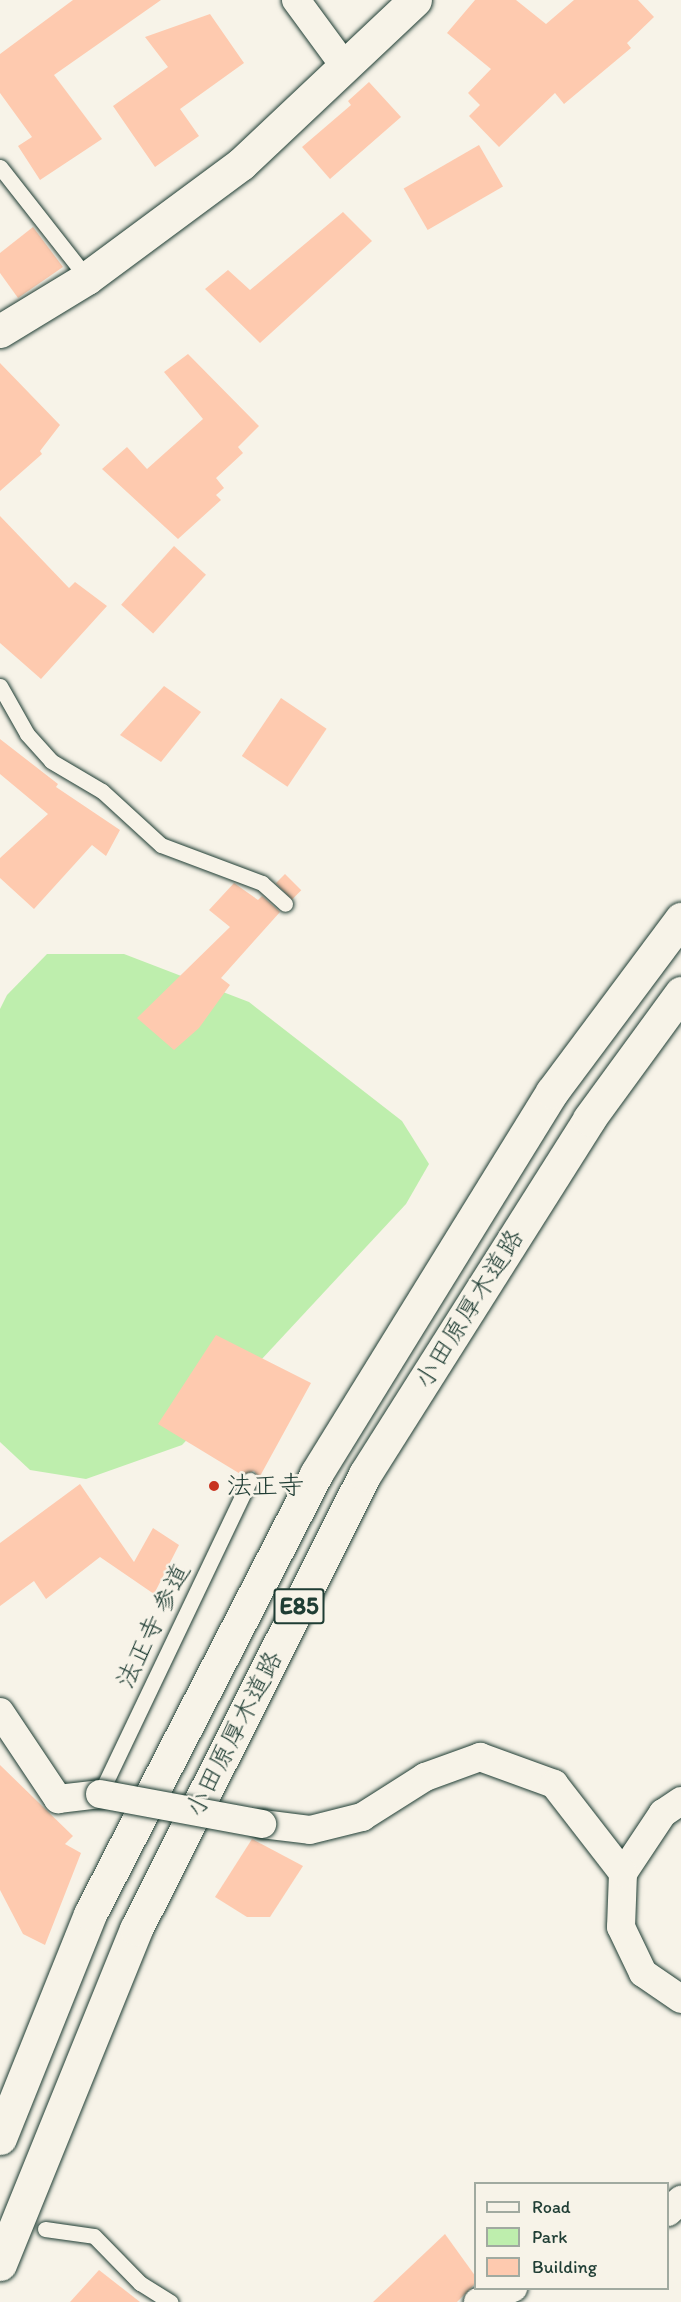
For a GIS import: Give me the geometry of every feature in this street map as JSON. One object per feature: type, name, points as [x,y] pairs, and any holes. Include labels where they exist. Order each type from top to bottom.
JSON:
[{"type":"main road","points":[[0,332],[87,278],[241,164],[343,64],[415,0]]},
{"type":"main road","name":"小田原厚木道路","points":[[0,2138],[90,1914],[315,1474],[552,1092],[681,920]]},
{"type":"main road","name":"小田原厚木道路","points":[[0,2264],[136,1929],[365,1474],[589,1119],[681,993]]},
{"type":"street","points":[[296,0],[343,64]]},
{"type":"street","points":[[0,1712],[58,1799],[100,1794],[262,1824],[310,1830],[362,1817],[425,1777],[480,1757],[554,1784],[623,1873]]},
{"type":"street","points":[[681,1801],[663,1813],[623,1873],[621,1926],[643,1973],[681,1999]]},
{"type":"street","points":[[669,2211],[681,2200]]},
{"type":"street","points":[[478,2302],[510,2290]]},
{"type":"lane","points":[[0,167],[87,278]]},
{"type":"lane","points":[[0,686],[27,734],[51,761],[102,791],[161,845],[262,883],[285,904]]},
{"type":"lane","name":"法正寺 参道","points":[[100,1794],[250,1480]]},
{"type":"lane","points":[[45,2229],[94,2236],[140,2283],[171,2302]]},
{"type":"green space","points":[[47,954],[124,954],[249,1002],[402,1121],[429,1164],[406,1204],[182,1445],[86,1479],[30,1470],[0,1442],[0,1009],[7,995]]},
{"type":"building","points":[[73,0],[161,0],[54,75],[102,139],[40,180],[18,146],[32,137],[0,93],[0,54]]},
{"type":"building","points":[[475,0],[516,0],[546,24],[574,0],[638,0],[654,17],[627,43],[631,48],[564,104],[555,93],[499,147],[469,116],[480,105],[468,93],[491,69],[447,33]]},
{"type":"building","points":[[210,14],[244,63],[180,109],[199,136],[155,167],[113,106],[168,67],[145,37]]},
{"type":"building","points":[[369,82],[401,117],[330,179],[302,147],[351,105],[348,101]]},
{"type":"building","points":[[479,145],[503,187],[428,230],[404,189]]},
{"type":"building","points":[[343,212],[372,241],[260,343],[205,289],[228,270],[250,290]]},
{"type":"building","points":[[33,227],[63,267],[18,298],[0,273],[0,253]]},
{"type":"building","points":[[188,354],[259,426],[238,447],[243,453],[216,478],[224,488],[216,495],[221,500],[178,539],[102,469],[127,447],[147,469],[203,419],[164,372]]},
{"type":"building","points":[[0,363],[60,425],[40,451],[42,454],[0,491]]},
{"type":"building","points":[[0,516],[69,588],[75,582],[107,606],[41,679],[0,643]]},
{"type":"building","points":[[174,546],[206,575],[153,633],[121,605]]},
{"type":"building","points":[[164,686],[201,712],[161,762],[120,735]]},
{"type":"building","points":[[281,698],[327,729],[287,787],[242,756]]},
{"type":"building","points":[[0,739],[58,784],[56,787],[120,830],[106,856],[92,845],[34,909],[0,878],[0,858],[48,814],[0,774]]},
{"type":"building","points":[[285,874],[301,890],[292,899],[276,883]]},
{"type":"building","points":[[234,883],[258,900],[262,896],[280,912],[221,978],[230,985],[199,1028],[174,1050],[137,1018],[230,927],[209,910]]},
{"type":"building","name":"法正寺","points":[[216,1335],[311,1383],[259,1478],[254,1471],[242,1475],[158,1424]]},
{"type":"building","points":[[80,1484],[134,1562],[153,1528],[179,1545],[154,1594],[100,1557],[46,1599],[34,1581],[0,1606],[0,1543]]},
{"type":"building","points":[[0,1765],[73,1836],[65,1844],[81,1853],[45,1945],[23,1934],[0,1890]]},
{"type":"building","points":[[252,1839],[303,1866],[270,1917],[247,1917],[215,1897]]},
{"type":"building","points":[[445,2234],[474,2274],[474,2285],[457,2302],[373,2302]]},
{"type":"building","points":[[99,2270],[140,2302],[70,2302]]},
{"type":"place","name":"法正寺","points":[[214,1486]]}]
